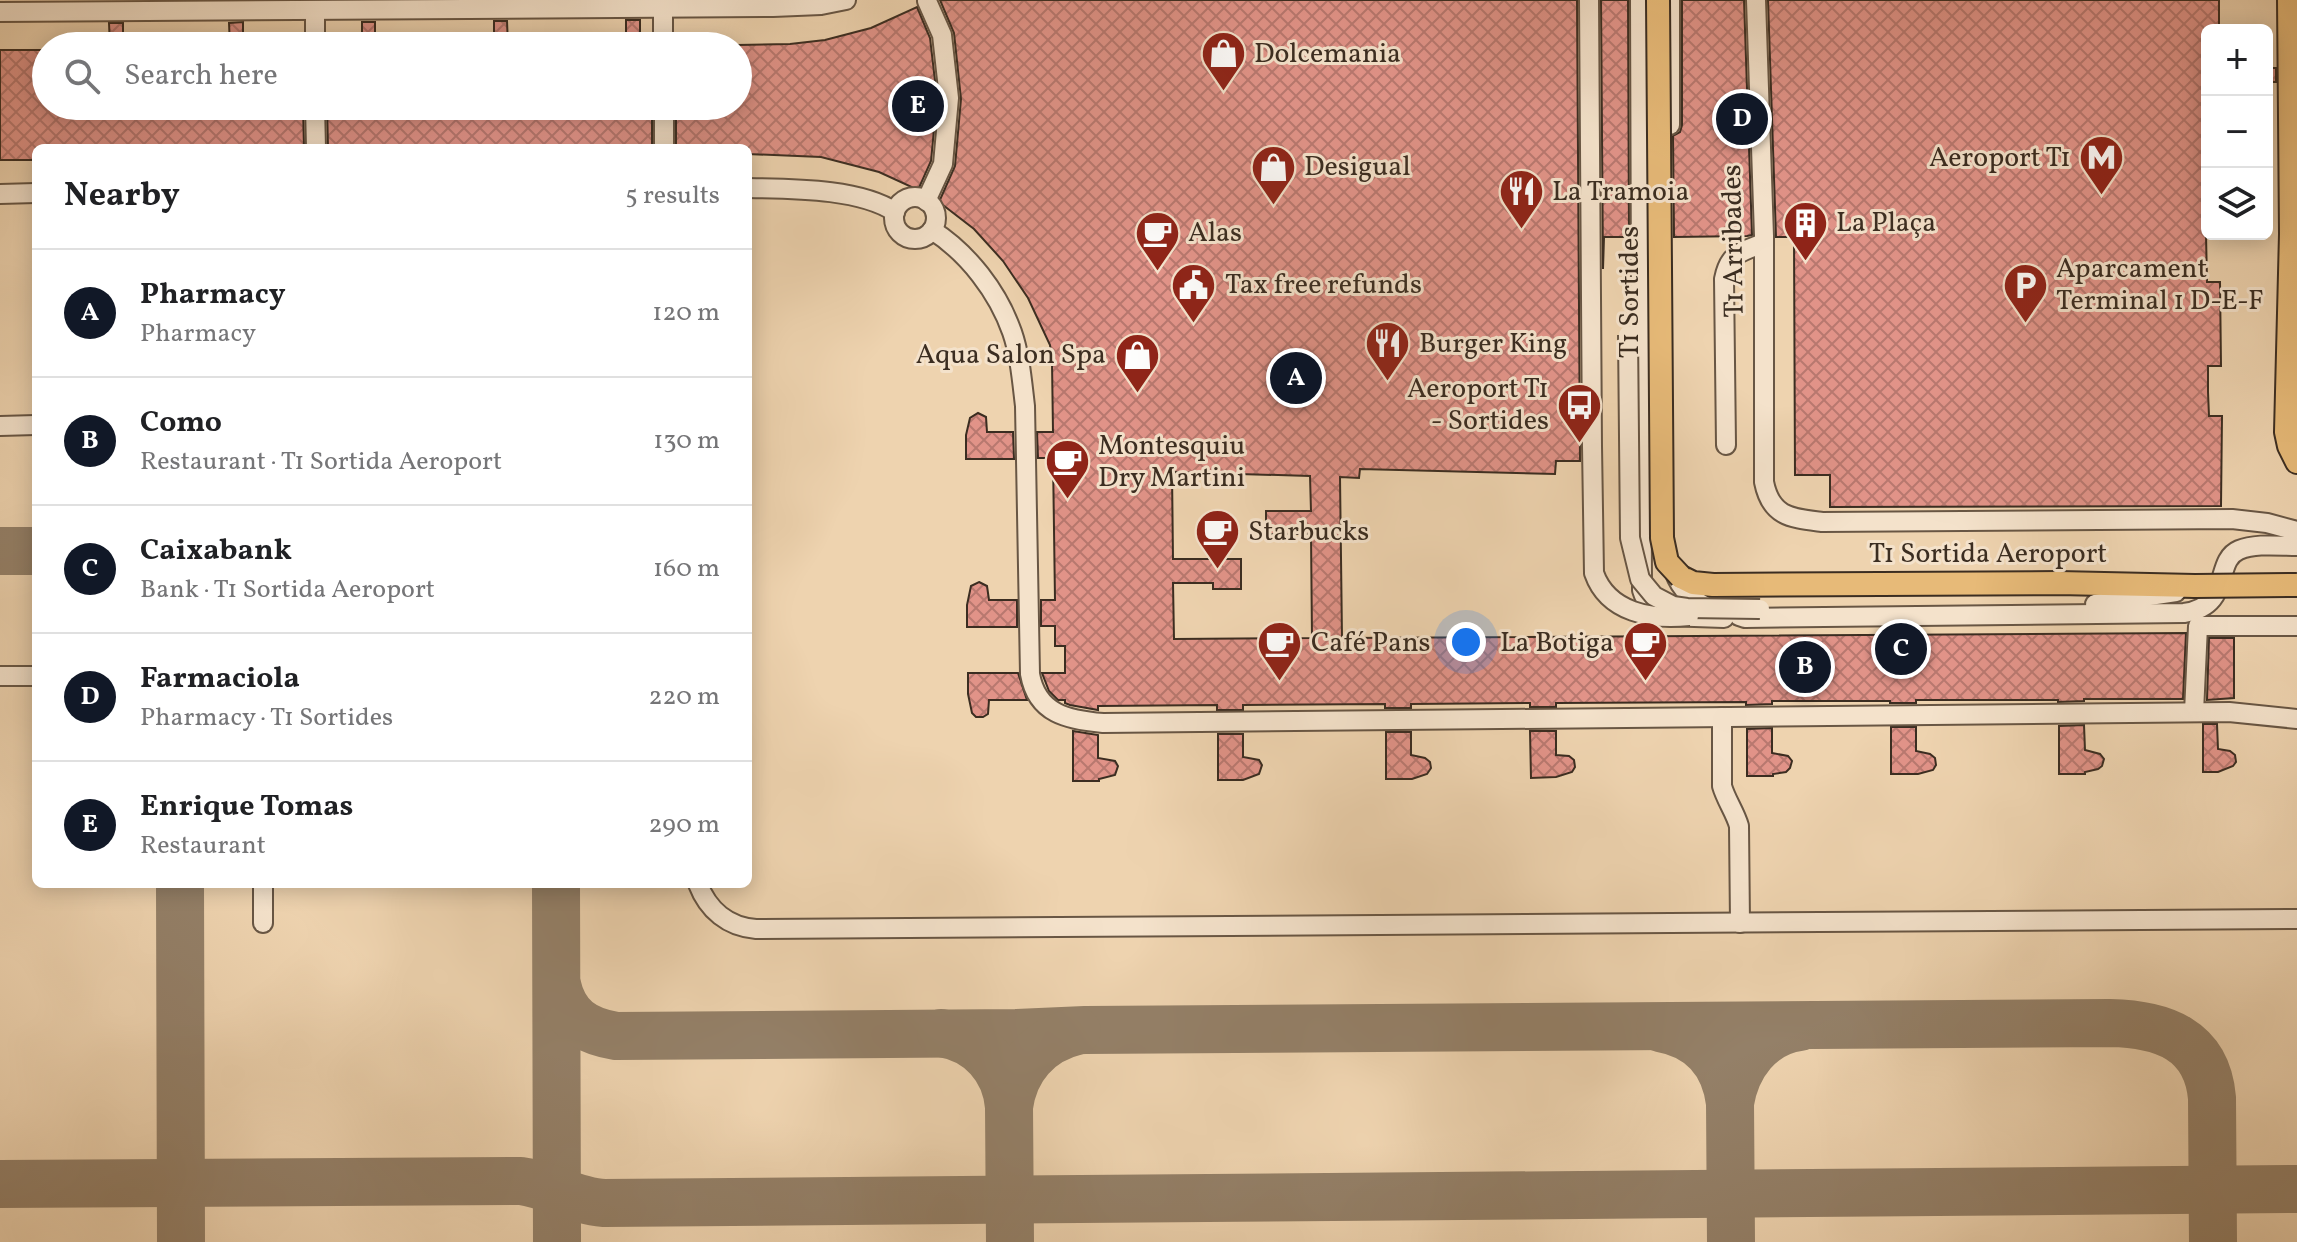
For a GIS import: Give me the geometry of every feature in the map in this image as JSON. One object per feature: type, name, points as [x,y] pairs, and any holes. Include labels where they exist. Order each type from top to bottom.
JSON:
[{"type":"main road","name":"T1 Sortides","points":[[1658,0],[1662,538],[1667,562],[1681,577]]},
{"type":"main road","points":[[2289,0],[2291,234],[2286,432],[2297,462]]},
{"type":"main road","name":"T1 Sortida Aeroport","points":[[1681,577],[1693,583],[1713,585],[2297,585]]},
{"type":"lane","points":[[0,12],[672,5],[773,7],[821,5],[846,0]]},
{"type":"lane","points":[[910,0],[928,0],[942,35],[949,98],[943,164],[926,201]]},
{"type":"lane","points":[[1589,0],[1594,573],[1608,597],[1647,616],[1681,612],[2184,613],[2204,607],[2214,597],[2228,561],[2237,550],[2297,546]]},
{"type":"lane","points":[[1640,0],[1642,590],[1648,604],[1665,616],[2071,605],[2168,594],[2195,586]]},
{"type":"lane","points":[[1670,0],[1673,565],[1680,585],[1695,600],[1716,611],[1752,613]]},
{"type":"lane","name":"T1 Arribades","points":[[1756,0],[1764,243],[1764,482],[1771,505],[1791,517],[1822,522],[2232,519],[2267,523],[2297,531]]},
{"type":"lane","points":[[666,32],[672,5]]},
{"type":"lane","points":[[315,10],[315,32]]},
{"type":"lane","points":[[315,120],[316,144]]},
{"type":"lane","points":[[664,120],[664,144]]},
{"type":"lane","points":[[752,188],[813,189],[854,197],[895,212]]},
{"type":"lane","points":[[0,194],[32,193]]},
{"type":"lane","points":[[914,197],[926,201],[934,210],[932,230],[922,238],[901,234],[895,226],[895,212],[904,200],[914,197]]},
{"type":"lane","points":[[932,230],[975,268],[996,298],[1012,332],[1020,362],[1025,406],[1030,674],[1038,697],[1059,714],[1071,719],[1103,723],[2194,712],[2297,719]]},
{"type":"lane","points":[[1726,445],[1724,279],[1727,265],[1739,253],[1764,243]]},
{"type":"lane","points":[[1628,335],[1630,538],[1633,559],[1640,579],[1648,590],[1681,612]]},
{"type":"lane","points":[[0,426],[32,425]]},
{"type":"lane","points":[[2194,712],[2198,626],[2297,626]]},
{"type":"lane","points":[[0,676],[32,676]]},
{"type":"lane","points":[[1722,717],[1722,786],[1739,826],[1740,923]]},
{"type":"lane","points":[[263,888],[263,923]]},
{"type":"lane","points":[[700,888],[717,914],[737,926],[756,929],[2297,919]]},
{"type":"building","points":[[940,0],[1577,0],[1580,461],[1556,461],[1555,474],[1360,469],[1359,478],[1340,477],[1342,638],[2186,633],[2183,699],[2058,702],[1916,700],[1916,703],[1772,701],[1772,704],[1746,705],[1746,702],[1556,703],[1556,707],[1530,707],[1530,703],[1411,704],[1411,708],[1385,708],[1385,704],[1243,705],[1243,710],[1217,710],[1217,705],[1098,706],[1098,710],[1058,700],[1049,691],[1042,673],[1065,673],[1065,646],[1055,646],[1055,626],[1041,626],[1041,600],[1055,600],[1053,458],[1038,458],[1037,432],[1053,432],[1050,345],[1028,298],[1003,261],[974,229],[939,202],[955,166],[961,99],[954,33]],"holes":[[[1172,472],[1310,476],[1311,511],[1266,511],[1266,534],[1311,534],[1312,638],[1174,639],[1173,583],[1213,583],[1213,589],[1241,589],[1241,559],[1173,559]]]},
{"type":"building","points":[[1601,0],[1628,0],[1629,237],[1604,237],[1603,269]]},
{"type":"building","points":[[1682,0],[1744,0],[1752,235],[1674,237],[1673,136],[1680,132],[1682,125]]},
{"type":"building","name":"Aparcament Terminal 1 D-E-F","points":[[1768,0],[2219,0],[2219,24],[2201,24],[2201,240],[2206,240],[2207,282],[2220,282],[2221,366],[2208,366],[2208,392],[2209,416],[2222,416],[2221,506],[1830,507],[1830,475],[1795,475],[1794,237],[1776,237]]},
{"type":"building","points":[[917,7],[930,38],[937,98],[931,161],[918,190],[879,172],[821,157],[752,154],[752,144],[676,144],[676,120],[752,120],[752,45],[825,40],[871,28]]},
{"type":"building","points":[[626,20],[640,20],[640,32],[626,32]]},
{"type":"building","points":[[494,21],[507,21],[507,32],[494,32]]},
{"type":"building","points":[[243,22],[243,32],[229,32],[229,23]]},
{"type":"building","points":[[362,22],[375,22],[375,32],[362,32]]},
{"type":"building","points":[[109,23],[123,23],[123,32],[109,32]]},
{"type":"building","points":[[0,50],[32,50],[32,120],[303,120],[304,144],[32,144],[32,160],[0,160]]},
{"type":"building","points":[[2273,68],[2276,68],[2276,82],[2273,82]]},
{"type":"building","points":[[327,120],[652,120],[652,144],[328,144]]},
{"type":"building","points":[[978,413],[986,417],[987,432],[1013,432],[1014,459],[966,459],[970,418]]},
{"type":"building","points":[[979,582],[987,586],[989,600],[1017,600],[1017,627],[967,627],[971,586]]},
{"type":"building","points":[[2209,638],[2234,638],[2234,698],[2207,700]]},
{"type":"building","points":[[968,673],[1018,673],[1027,700],[989,700],[988,714],[976,717],[972,713],[968,694]]},
{"type":"building","points":[[2203,724],[2217,724],[2218,749],[2235,755],[2233,766],[2218,772],[2203,772]]},
{"type":"building","points":[[2084,725],[2085,750],[2100,754],[2104,759],[2102,766],[2085,774],[2059,774],[2059,726]]},
{"type":"building","points":[[1891,727],[1916,727],[1916,751],[1935,758],[1933,770],[1918,774],[1891,774]]},
{"type":"building","points":[[1772,728],[1772,753],[1788,756],[1792,761],[1790,768],[1773,776],[1747,776],[1747,729]]},
{"type":"building","points":[[1073,731],[1098,735],[1098,758],[1115,761],[1118,766],[1115,775],[1099,781],[1073,781]]},
{"type":"building","points":[[1530,731],[1556,731],[1556,755],[1569,756],[1574,760],[1572,772],[1556,777],[1531,778]]},
{"type":"building","points":[[1386,732],[1411,732],[1411,755],[1430,762],[1431,768],[1427,774],[1412,779],[1386,779]]},
{"type":"building","points":[[1218,734],[1243,734],[1243,757],[1259,760],[1262,765],[1259,774],[1243,780],[1218,780]]},
{"type":"taxiway","points":[[0,551],[32,551]]},
{"type":"taxiway","points":[[180,888],[181,1242]]},
{"type":"taxiway","points":[[556,888],[557,1242]]},
{"type":"taxiway","points":[[557,985],[565,1006],[577,1021],[616,1036],[2129,1024],[2179,1039],[2201,1062],[2208,1078],[2212,1098],[2213,1242]]},
{"type":"taxiway","points":[[1660,1028],[1688,1037],[1708,1053],[1723,1075],[1730,1103],[1738,1076],[1752,1053],[1773,1036],[1800,1027]]},
{"type":"taxiway","points":[[941,1033],[967,1042],[988,1058],[1002,1080],[1009,1107],[1016,1080],[1031,1058],[1051,1041],[1077,1031]]},
{"type":"taxiway","points":[[1730,1103],[1731,1242]]},
{"type":"taxiway","points":[[1009,1107],[1010,1242]]},
{"type":"taxiway","points":[[0,1184],[521,1181],[604,1203],[2297,1189]]},
{"type":"place","name":"Dolcemania","points":[[1223,93]]},
{"type":"place","name":"Enrique Tomas","points":[[918,106]]},
{"type":"place","name":"Farmaciola","points":[[1742,119]]},
{"type":"place","name":"Aeroport T1","points":[[2102,197]]},
{"type":"place","name":"Desigual","points":[[1273,206]]},
{"type":"place","name":"La Tramoia","points":[[1521,231]]},
{"type":"place","name":"La Plaça","points":[[1805,262]]},
{"type":"place","name":"Alas","points":[[1157,272]]},
{"type":"place","name":"Tax free refunds","points":[[1194,324]]},
{"type":"place","name":"Aparcament Terminal 1 D-E-F","points":[[2025,324]]},
{"type":"place","name":"Pharmacy","points":[[1296,378]]},
{"type":"place","name":"Burger King","points":[[1388,383]]},
{"type":"place","name":"Aqua Salon Spa","points":[[1137,394]]},
{"type":"place","name":"Aeroport T1 - Sortides","points":[[1580,444]]},
{"type":"place","name":"Montesquiu Dry Martini","points":[[1067,501]]},
{"type":"place","name":"Starbucks","points":[[1217,571]]},
{"type":"place","name":"Caixabank","points":[[1901,649]]},
{"type":"place","name":"Como","points":[[1805,667]]},
{"type":"place","name":"Café Pans","points":[[1280,682]]},
{"type":"place","name":"La Botiga","points":[[1645,682]]}]
